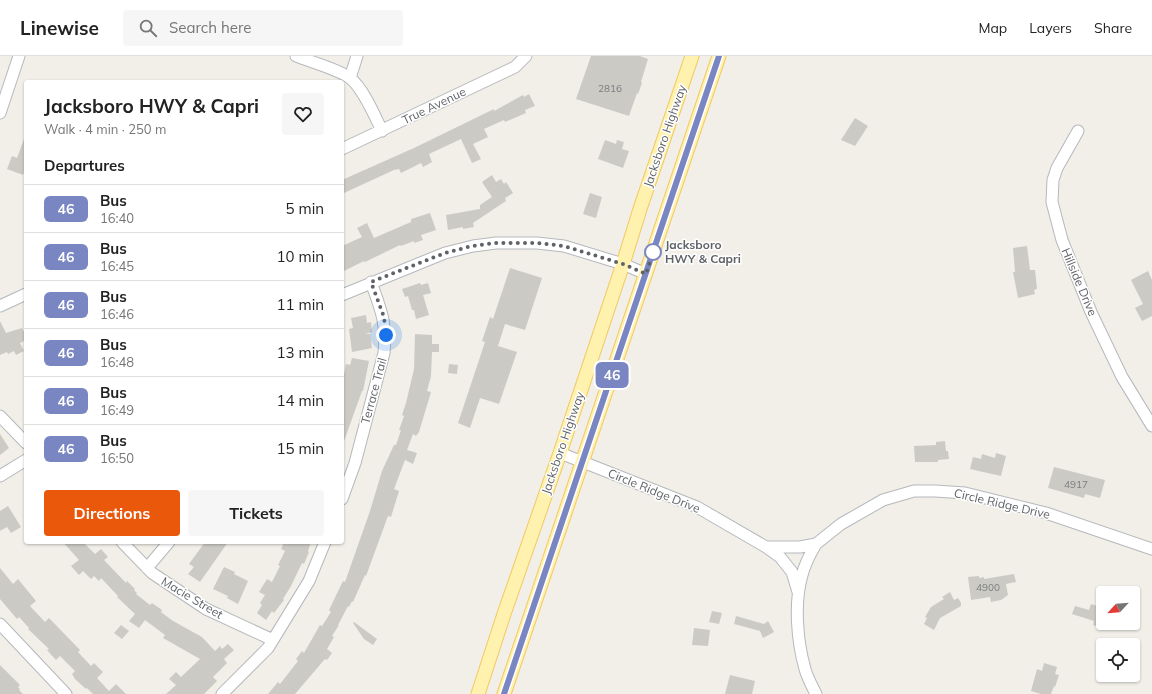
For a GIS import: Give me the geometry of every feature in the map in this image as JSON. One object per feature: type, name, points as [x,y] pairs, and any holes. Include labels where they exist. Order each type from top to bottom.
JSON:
[{"type":"main road","name":"Jacksboro Highway","points":[[478,694],[692,56]]},
{"type":"main road","name":"Jacksboro Highway","points":[[504,694],[719,56]]},
{"type":"street","points":[[0,113],[19,56]]},
{"type":"street","points":[[296,56],[350,78],[356,84],[367,102],[382,131]]},
{"type":"street","points":[[350,78],[357,56]]},
{"type":"street","name":"True Avenue","points":[[344,148],[515,67],[525,57]]},
{"type":"street","name":"Hillside Drive","points":[[1078,130],[1053,180],[1052,202],[1062,240],[1091,312],[1122,377],[1152,426]]},
{"type":"street","points":[[344,294],[445,253],[472,246],[496,243],[537,243],[564,246],[623,264],[646,274]]},
{"type":"street","name":"Terrace Trail","points":[[344,493],[354,463],[384,353],[386,335],[384,317],[371,282]]},
{"type":"street","points":[[0,306],[24,295]]},
{"type":"street","points":[[0,416],[24,441]]},
{"type":"street","name":"Circle Ridge Drive","points":[[560,453],[696,507],[766,547],[780,556],[792,572],[798,592]]},
{"type":"street","points":[[0,476],[24,461]]},
{"type":"street","name":"Circle Ridge Drive","points":[[766,547],[783,548],[816,544],[841,524],[883,500],[914,491],[935,490],[965,493],[1046,513],[1152,549]]},
{"type":"street","name":"Macie Street","points":[[124,544],[152,573],[206,609],[273,640]]},
{"type":"street","points":[[147,568],[167,544]]},
{"type":"street","points":[[222,694],[268,648],[308,580],[324,544]]},
{"type":"street","points":[[816,544],[807,559],[798,592],[798,630],[805,670],[816,694]]},
{"type":"street","points":[[0,624],[66,694]]},
{"type":"building","points":[[591,56],[640,56],[648,59],[641,82],[642,83],[629,116],[576,99]]},
{"type":"building","points":[[529,94],[535,106],[525,110],[526,113],[505,122],[504,120],[484,129],[488,137],[473,144],[481,159],[472,163],[461,139],[429,154],[432,162],[423,167],[421,163],[401,173],[399,169],[394,170],[344,193],[344,179],[414,148],[494,109],[494,111],[523,95],[524,97]]},
{"type":"building","points":[[855,118],[868,126],[855,146],[841,140]]},
{"type":"building","points":[[24,139],[23,175],[7,169],[12,156],[17,158]]},
{"type":"building","points":[[605,140],[616,144],[617,140],[624,142],[622,149],[629,151],[623,168],[598,159]]},
{"type":"building","points":[[492,175],[496,182],[501,179],[504,184],[506,182],[513,193],[505,198],[506,201],[473,223],[474,227],[463,229],[463,227],[448,230],[446,215],[480,209],[480,205],[492,197],[482,182]]},
{"type":"building","points":[[590,193],[602,197],[596,218],[583,214]]},
{"type":"building","points":[[430,213],[436,230],[421,235],[423,240],[400,245],[344,271],[344,245],[362,237],[357,228],[367,223],[374,238],[411,222],[411,219]]},
{"type":"building","points":[[1027,246],[1030,270],[1035,270],[1037,289],[1034,290],[1035,294],[1018,298],[1013,272],[1015,272],[1013,248]]},
{"type":"building","points":[[510,268],[542,278],[525,330],[505,324],[498,346],[517,352],[499,404],[480,398],[470,428],[458,423],[485,342],[482,341],[490,317],[493,319]]},
{"type":"building","points":[[1148,271],[1152,280],[1152,316],[1142,321],[1135,308],[1143,304],[1131,280]]},
{"type":"building","points":[[420,283],[421,285],[428,283],[431,293],[423,295],[429,315],[416,319],[408,296],[405,297],[402,289]]},
{"type":"building","points":[[366,315],[367,323],[371,322],[372,332],[365,334],[370,334],[372,348],[352,352],[349,329],[353,328],[351,318]]},
{"type":"building","points":[[0,321],[6,333],[22,328],[24,332],[24,341],[20,343],[24,351],[16,355],[14,351],[8,354],[7,352],[0,355]]},
{"type":"building","points":[[415,334],[432,335],[432,344],[439,344],[439,352],[432,352],[431,376],[427,391],[431,392],[419,432],[416,436],[413,434],[407,450],[417,453],[413,464],[405,460],[394,489],[399,491],[391,517],[388,516],[366,576],[365,575],[353,602],[352,601],[349,607],[348,606],[332,636],[334,637],[327,649],[332,653],[295,694],[268,694],[278,682],[280,684],[298,661],[296,659],[302,651],[304,653],[320,625],[322,626],[331,612],[329,610],[343,581],[345,582],[370,511],[382,471],[394,445],[396,445],[401,430],[399,430],[404,416],[402,415],[414,369]]},
{"type":"building","points":[[352,358],[369,361],[363,391],[344,441],[344,374],[346,364],[350,365]]},
{"type":"building","points":[[449,364],[458,365],[457,374],[448,373]]},
{"type":"building","points":[[0,434],[9,448],[0,455]]},
{"type":"building","points":[[945,441],[949,459],[938,460],[938,462],[915,462],[914,446],[936,445],[936,442]]},
{"type":"building","points":[[996,453],[1006,456],[1001,476],[970,469],[973,457],[981,459],[982,454],[995,458]]},
{"type":"building","points":[[1054,467],[1105,480],[1100,498],[1085,494],[1084,498],[1048,488]]},
{"type":"building","points":[[8,506],[21,527],[11,533],[7,527],[0,531],[0,511]]},
{"type":"building","points":[[65,544],[85,544],[95,554],[101,549],[108,557],[104,560],[126,583],[127,581],[135,589],[136,594],[150,605],[152,603],[173,621],[202,637],[215,651],[220,646],[222,649],[228,644],[234,650],[224,659],[227,663],[213,677],[217,681],[204,694],[166,694],[176,685],[169,679],[176,672],[181,677],[200,659],[163,638],[165,635],[145,620],[139,628],[129,621],[135,614],[117,597],[118,596],[101,578],[99,581],[94,576],[91,579],[83,571],[79,575],[71,566],[79,560]]},
{"type":"building","points":[[204,544],[227,544],[200,582],[188,574],[194,567],[189,564]]},
{"type":"building","points":[[283,544],[310,544],[304,564],[302,563],[283,599],[284,600],[274,613],[272,611],[266,620],[257,613],[262,605],[260,603],[265,595],[259,592],[267,579],[272,582],[285,551],[281,549]]},
{"type":"building","points":[[224,567],[235,572],[234,574],[248,581],[238,604],[227,598],[228,596],[213,589]]},
{"type":"building","points":[[0,568],[13,584],[18,579],[36,601],[30,606],[45,622],[49,618],[80,650],[78,652],[91,666],[94,663],[103,672],[97,678],[109,691],[116,684],[126,694],[93,694],[75,679],[72,674],[75,671],[60,656],[56,660],[47,650],[49,649],[28,629],[29,628],[19,617],[17,619],[0,599]]},
{"type":"building","points":[[1014,574],[1016,582],[1006,584],[1008,595],[1001,600],[991,602],[990,597],[971,600],[968,577],[979,576],[979,578],[984,577],[984,579]]},
{"type":"building","points":[[950,592],[954,600],[958,598],[961,606],[940,618],[934,630],[924,624],[927,618],[925,617],[931,607],[944,599],[942,597]]},
{"type":"building","points":[[1091,604],[1096,606],[1096,626],[1093,625],[1094,621],[1072,614],[1075,606],[1089,610]]},
{"type":"building","points":[[712,611],[722,613],[719,624],[709,622]]},
{"type":"building","points":[[736,616],[764,624],[768,621],[774,632],[763,638],[760,631],[734,624]]},
{"type":"building","points":[[354,622],[377,639],[373,645],[364,639],[353,623]]},
{"type":"building","points":[[121,625],[129,631],[122,639],[114,633]]},
{"type":"building","points":[[694,628],[710,630],[708,646],[692,645]]},
{"type":"building","points":[[1044,663],[1057,667],[1055,674],[1059,675],[1051,694],[1041,694],[1031,691],[1037,669],[1042,671]]},
{"type":"building","points":[[0,665],[20,685],[18,687],[20,689],[19,690],[23,694],[0,694]]},
{"type":"building","points":[[730,675],[755,681],[752,694],[725,694]]},
{"type":"bus line","name":"46","points":[[504,694],[719,56]]},
{"type":"place","name":"Jacksboro HWY & Capri","points":[[653,252]]},
{"type":"route","points":[[386,335],[384,317],[371,282],[445,253],[472,246],[496,243],[537,243],[564,246],[623,264],[646,274],[655,246],[653,252]]}]
